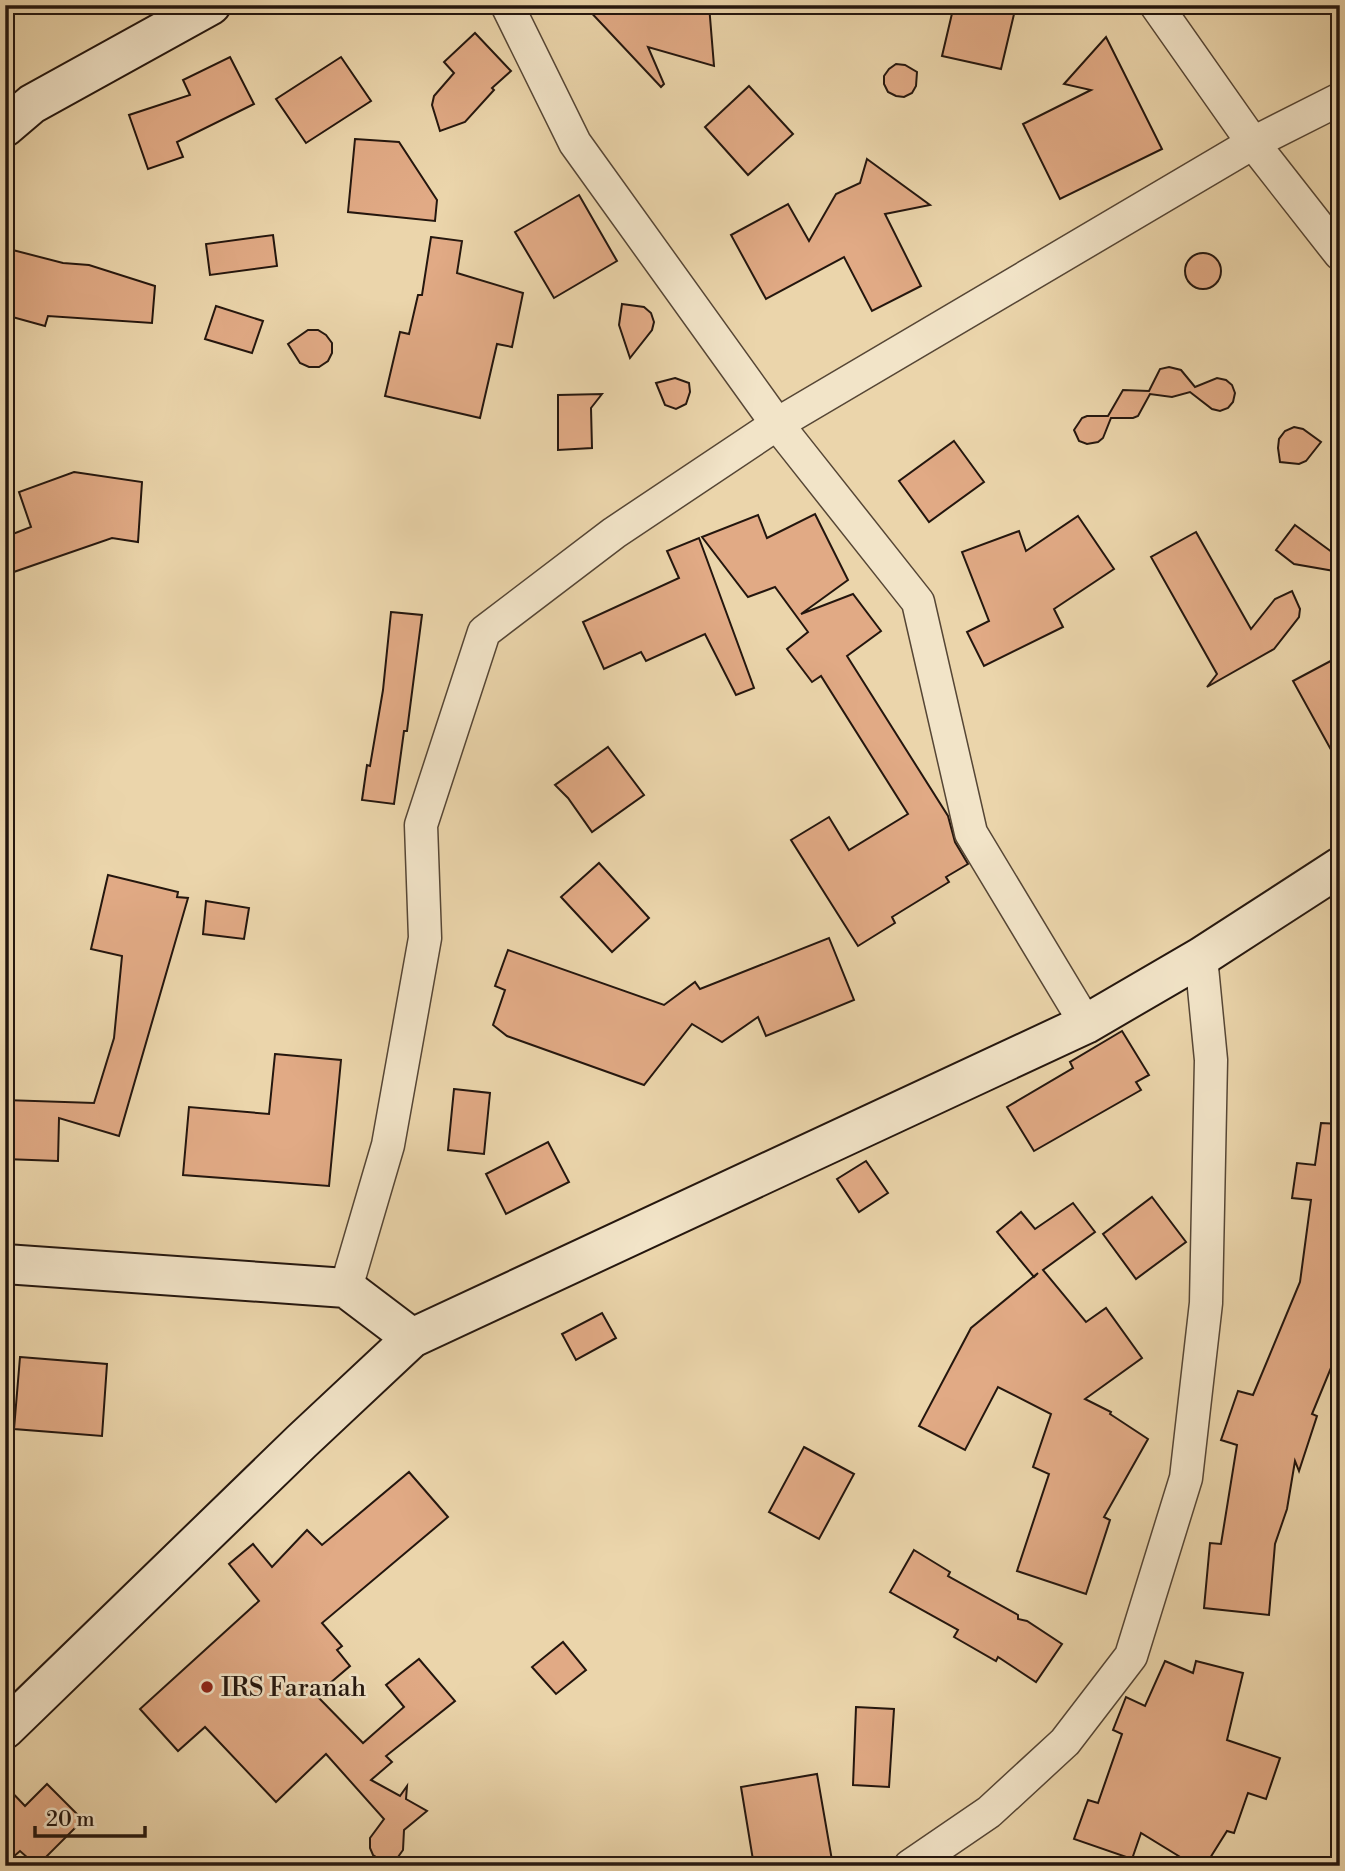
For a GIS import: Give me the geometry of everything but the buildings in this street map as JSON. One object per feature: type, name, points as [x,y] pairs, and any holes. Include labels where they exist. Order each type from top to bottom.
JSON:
[{"type":"main road","points":[[5,127],[32,104],[211,5]]},
{"type":"main road","points":[[5,1729],[412,1338],[1086,1024],[1201,957],[1340,867]]},
{"type":"main road","points":[[5,1264],[346,1288],[412,1338]]},
{"type":"street","points":[[507,5],[575,143],[777,424],[918,602],[971,833],[1086,1024]]},
{"type":"street","points":[[1156,5],[1253,143],[1340,254]]},
{"type":"street","points":[[346,1288],[388,1145],[425,938],[421,825],[484,632],[614,533],[777,424],[1253,143],[1340,99]]},
{"type":"street","points":[[910,1866],[989,1812],[1065,1742],[1131,1656],[1186,1478],[1206,1303],[1211,1060],[1201,957]]},
{"type":"place","name":"IRS Faranah","points":[[207,1687]]}]
